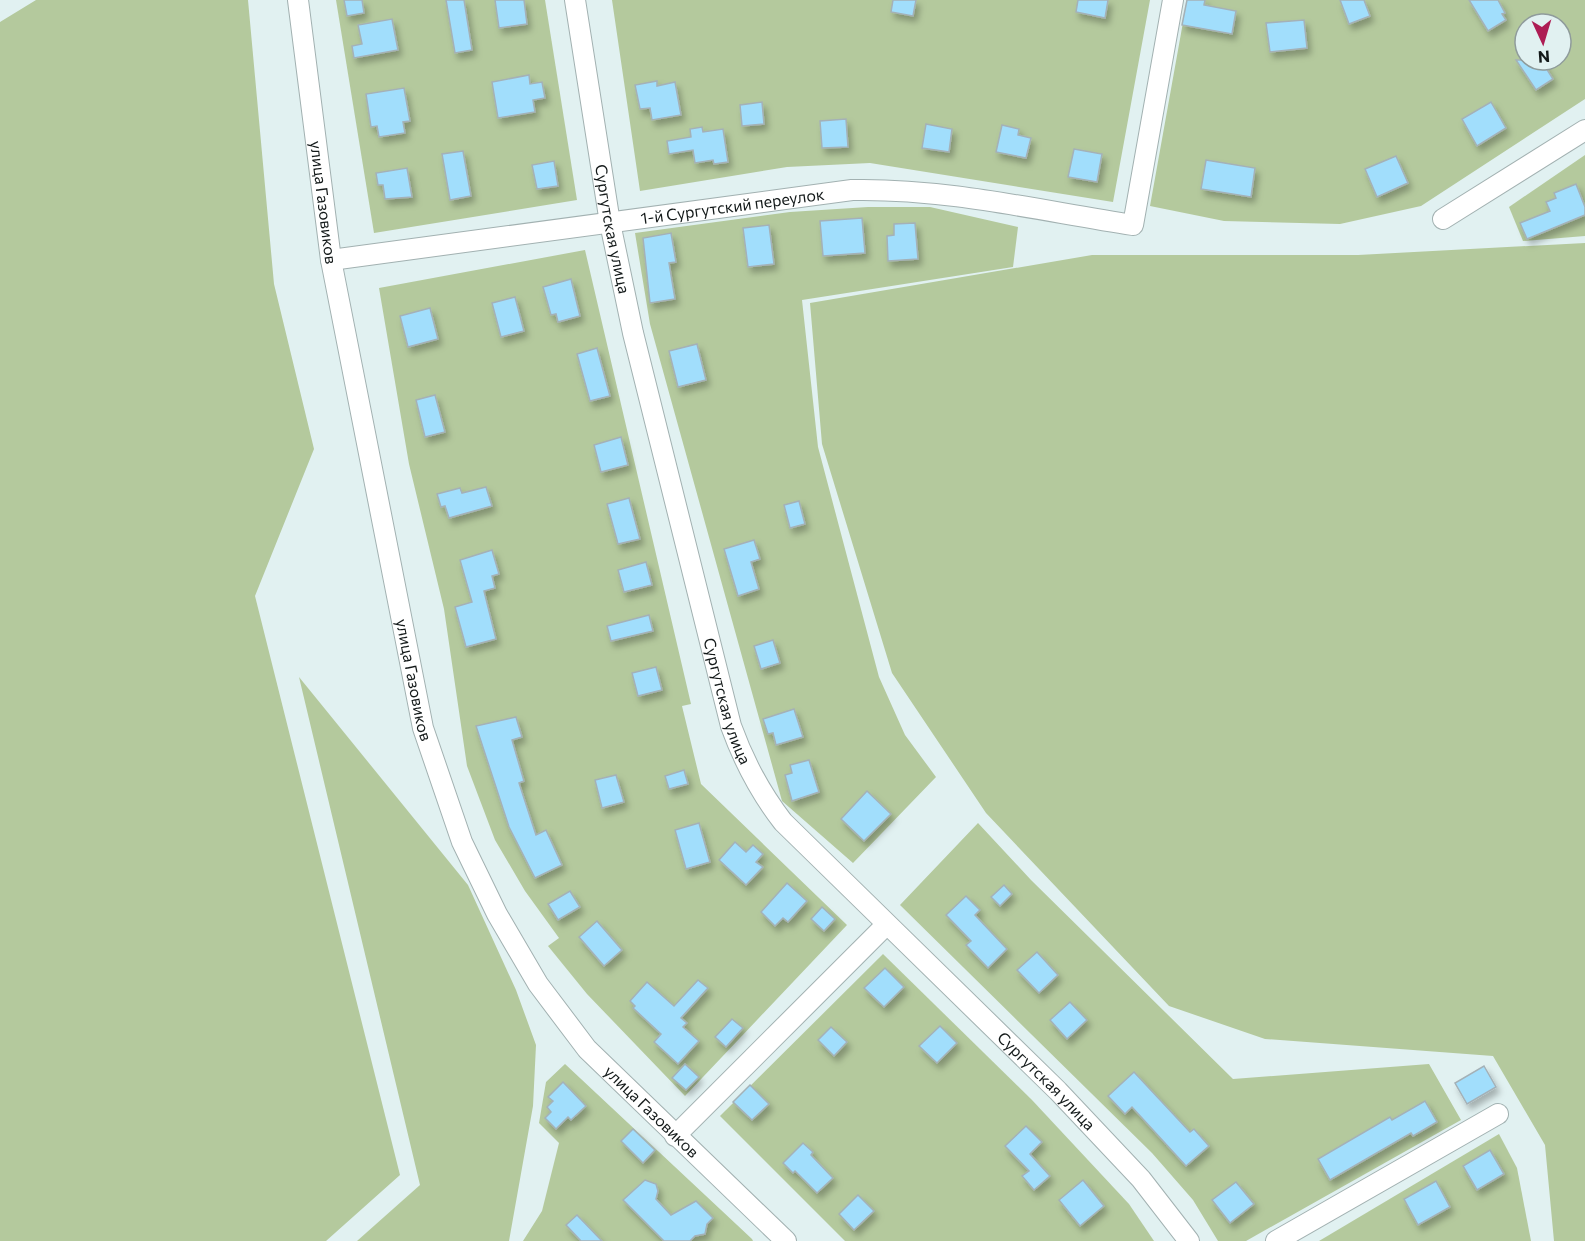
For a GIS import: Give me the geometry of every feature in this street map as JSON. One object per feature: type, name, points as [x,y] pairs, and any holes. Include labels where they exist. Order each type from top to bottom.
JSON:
[{"type":"street","name":"улица Газовиков","points":[[298,0],[331,260],[414,689],[447,804],[497,914],[538,984],[587,1049],[784,1240]]},
{"type":"street","name":"Сургутская улица","points":[[575,0],[610,223],[639,356],[731,726],[744,761],[762,795],[783,822],[1073,1107],[1141,1179],[1189,1241]]},
{"type":"street","name":"1-й Сургутский переулок","points":[[331,260],[795,196],[890,189],[932,193],[1133,225],[1173,0]]},
{"type":"street","points":[[1443,219],[1585,130]]},
{"type":"street","points":[[675,1136],[886,925]]},
{"type":"street","points":[[1276,1241],[1498,1114]]},
{"type":"green space","points":[[36,0],[248,0],[274,284],[314,449],[255,596],[400,1175],[326,1241],[0,1241],[0,22]]},
{"type":"green space","points":[[336,0],[545,0],[577,200],[374,233]]},
{"type":"green space","points":[[612,0],[1150,0],[1113,202],[870,163],[787,167],[640,191]]},
{"type":"green space","points":[[1187,0],[1585,0],[1585,99],[1421,206],[1340,224],[1224,221],[1150,206]]},
{"type":"green space","points":[[1585,155],[1585,236],[1523,241],[1509,207]]},
{"type":"green space","points":[[868,207],[930,207],[1018,227],[1013,267],[802,300],[818,447],[879,677],[905,735],[936,777],[853,863],[782,801],[650,324],[635,233],[790,212]]},
{"type":"green space","points":[[1585,243],[1585,1241],[1554,1241],[1545,1145],[1493,1056],[1265,1039],[1169,1006],[986,813],[892,673],[822,444],[810,303],[1092,255],[1358,255]]},
{"type":"green space","points":[[585,250],[691,704],[682,706],[701,784],[847,925],[685,1096],[587,994],[548,946],[559,938],[525,891],[495,840],[467,766],[444,609],[409,464],[379,288]]},
{"type":"green space","points":[[299,677],[468,885],[516,990],[536,1045],[533,1106],[509,1241],[357,1241],[420,1185]]},
{"type":"green space","points":[[978,823],[1031,880],[1233,1079],[1429,1064],[1461,1120],[1246,1241],[1218,1241],[1193,1200],[1152,1153],[900,905]]},
{"type":"green space","points":[[883,954],[1032,1100],[1129,1204],[1154,1241],[845,1241],[720,1116]]},
{"type":"green space","points":[[565,1064],[753,1241],[523,1241],[542,1211],[559,1143],[539,1123],[546,1082]]},
{"type":"green space","points":[[1499,1134],[1517,1168],[1531,1241],[1319,1241]]},
{"type":"building","points":[[344,0],[362,0],[364,13],[347,16]]},
{"type":"building","points":[[446,0],[464,0],[472,50],[455,53]]},
{"type":"building","points":[[495,0],[524,0],[527,24],[499,28]]},
{"type":"building","points":[[893,0],[916,0],[913,16],[891,12]]},
{"type":"building","points":[[1078,0],[1108,0],[1105,18],[1076,12]]},
{"type":"building","points":[[1187,0],[1205,0],[1204,5],[1236,11],[1232,34],[1182,25]]},
{"type":"building","points":[[1340,0],[1364,0],[1370,16],[1349,24]]},
{"type":"building","points":[[1469,0],[1498,0],[1506,20],[1488,31]]},
{"type":"building","points":[[392,19],[398,50],[354,58],[352,46],[362,44],[358,25]]},
{"type":"building","points":[[1304,20],[1307,48],[1270,52],[1266,23]]},
{"type":"building","points":[[1524,72],[1549,72],[1553,79],[1536,90]]},
{"type":"building","points":[[529,75],[530,84],[542,82],[545,98],[533,100],[535,112],[498,118],[492,82]]},
{"type":"building","points":[[657,81],[657,86],[675,82],[681,115],[652,120],[650,108],[640,109],[635,85]]},
{"type":"building","points":[[404,88],[410,121],[403,122],[405,133],[379,137],[377,126],[371,127],[366,94]]},
{"type":"building","points":[[762,102],[764,124],[742,126],[740,105]]},
{"type":"building","points":[[1491,102],[1506,128],[1477,146],[1462,119]]},
{"type":"building","points":[[846,119],[848,147],[822,148],[820,121]]},
{"type":"building","points":[[926,124],[952,129],[949,152],[922,148]]},
{"type":"building","points":[[1002,125],[1019,129],[1018,135],[1031,138],[1026,158],[996,152]]},
{"type":"building","points":[[702,127],[703,132],[723,129],[728,162],[714,164],[713,160],[695,163],[693,150],[669,154],[667,141],[691,137],[690,129]]},
{"type":"building","points":[[1074,149],[1102,154],[1097,182],[1068,177]]},
{"type":"building","points":[[463,151],[471,196],[450,200],[442,154]]},
{"type":"building","points":[[1396,156],[1408,183],[1377,197],[1365,169]]},
{"type":"building","points":[[1206,160],[1255,168],[1251,197],[1201,189]]},
{"type":"building","points":[[554,161],[558,186],[537,189],[532,165]]},
{"type":"building","points":[[407,168],[412,197],[385,199],[383,185],[378,185],[376,173]]},
{"type":"building","points":[[1576,184],[1585,207],[1585,215],[1527,239],[1520,223],[1550,211],[1546,202],[1556,198],[1554,193]]},
{"type":"building","points":[[862,218],[865,253],[823,256],[820,221]]},
{"type":"building","points":[[915,223],[918,259],[888,261],[887,236],[894,235],[894,224]]},
{"type":"building","points":[[769,225],[774,264],[748,267],[743,228]]},
{"type":"building","points":[[671,233],[676,262],[669,263],[675,299],[650,303],[643,238]]},
{"type":"building","points":[[571,279],[580,316],[558,322],[556,314],[551,315],[543,287]]},
{"type":"building","points":[[515,297],[524,331],[501,337],[492,303]]},
{"type":"building","points":[[430,308],[438,339],[408,347],[400,316]]},
{"type":"building","points":[[697,344],[706,380],[678,387],[669,351]]},
{"type":"building","points":[[597,348],[610,396],[590,401],[577,354]]},
{"type":"building","points":[[435,395],[445,432],[425,437],[416,400]]},
{"type":"building","points":[[621,437],[628,465],[601,472],[594,445]]},
{"type":"building","points":[[486,487],[492,506],[449,518],[445,506],[441,507],[437,494],[460,488],[462,493]]},
{"type":"building","points":[[629,498],[640,539],[618,544],[607,504]]},
{"type":"building","points":[[799,501],[805,524],[790,528],[784,505]]},
{"type":"building","points":[[754,540],[760,559],[751,562],[759,589],[738,596],[724,549]]},
{"type":"building","points":[[492,550],[499,574],[492,576],[495,588],[484,591],[496,639],[466,647],[455,607],[472,602],[460,560]]},
{"type":"building","points":[[646,562],[652,585],[624,592],[618,570]]},
{"type":"building","points":[[649,615],[653,631],[611,641],[607,626]]},
{"type":"building","points":[[773,640],[780,663],[761,669],[754,646]]},
{"type":"building","points":[[656,667],[662,690],[638,696],[632,673]]},
{"type":"building","points":[[794,709],[803,737],[776,745],[773,733],[768,734],[763,719]]},
{"type":"building","points":[[516,717],[522,737],[512,740],[524,781],[519,783],[536,835],[546,830],[562,865],[535,878],[509,827],[476,726]]},
{"type":"building","points":[[809,760],[819,792],[792,801],[785,775],[792,773],[790,765]]},
{"type":"building","points":[[684,770],[688,784],[669,789],[665,776]]},
{"type":"building","points":[[616,775],[624,802],[602,808],[595,780]]},
{"type":"building","points":[[867,791],[891,814],[864,841],[841,819]]},
{"type":"building","points":[[699,823],[710,862],[686,869],[675,830]]},
{"type":"building","points":[[735,842],[746,852],[753,845],[763,854],[756,862],[763,867],[746,885],[719,860]]},
{"type":"building","points":[[787,883],[807,901],[788,922],[783,918],[775,926],[761,912]]},
{"type":"building","points":[[1004,885],[1012,894],[1000,906],[991,897]]},
{"type":"building","points":[[570,891],[580,907],[558,920],[548,904]]},
{"type":"building","points":[[966,896],[980,910],[975,915],[1007,949],[988,968],[966,945],[971,941],[946,915]]},
{"type":"building","points":[[822,907],[835,919],[824,931],[811,919]]},
{"type":"building","points":[[597,921],[622,950],[604,966],[579,937]]},
{"type":"building","points":[[1037,952],[1058,975],[1039,993],[1017,970]]},
{"type":"building","points":[[885,968],[904,987],[884,1007],[864,988]]},
{"type":"building","points":[[698,980],[708,988],[681,1018],[687,1023],[683,1027],[699,1041],[678,1064],[654,1042],[661,1034],[633,1008],[635,1006],[630,1001],[647,982],[674,1006]]},
{"type":"building","points":[[1070,1002],[1087,1020],[1067,1039],[1050,1020]]},
{"type":"building","points":[[732,1019],[743,1028],[726,1047],[715,1037]]},
{"type":"building","points":[[940,1026],[957,1043],[937,1063],[919,1046]]},
{"type":"building","points":[[831,1027],[847,1042],[834,1056],[818,1040]]},
{"type":"building","points":[[685,1064],[699,1077],[686,1090],[672,1078]]},
{"type":"building","points":[[1484,1066],[1496,1087],[1467,1104],[1455,1083]]},
{"type":"building","points":[[1134,1072],[1190,1132],[1194,1129],[1209,1146],[1186,1166],[1132,1107],[1125,1114],[1108,1096]]},
{"type":"building","points":[[563,1082],[586,1106],[571,1120],[568,1117],[556,1129],[545,1118],[551,1112],[547,1107],[553,1101],[548,1097]]},
{"type":"building","points":[[750,1085],[769,1104],[752,1120],[733,1102]]},
{"type":"building","points":[[1425,1101],[1437,1122],[1413,1136],[1411,1133],[1330,1180],[1318,1159],[1390,1117],[1392,1120]]},
{"type":"building","points":[[1026,1126],[1042,1142],[1030,1154],[1050,1176],[1034,1190],[1022,1176],[1029,1171],[1005,1146]]},
{"type":"building","points":[[633,1129],[655,1150],[643,1163],[621,1141]]},
{"type":"building","points":[[803,1143],[833,1178],[817,1193],[795,1171],[793,1173],[783,1163]]},
{"type":"building","points":[[1490,1150],[1504,1174],[1477,1190],[1463,1166]]},
{"type":"building","points":[[645,1180],[656,1184],[658,1191],[656,1199],[671,1215],[696,1201],[713,1218],[707,1224],[705,1234],[695,1236],[690,1241],[664,1241],[623,1200]]},
{"type":"building","points":[[1083,1180],[1104,1206],[1080,1226],[1059,1200]]},
{"type":"building","points":[[1436,1181],[1450,1207],[1418,1225],[1404,1199]]},
{"type":"building","points":[[1236,1182],[1254,1204],[1230,1223],[1212,1200]]},
{"type":"building","points":[[858,1195],[874,1211],[854,1230],[839,1214]]},
{"type":"building","points":[[577,1215],[602,1241],[581,1241],[566,1225]]}]
